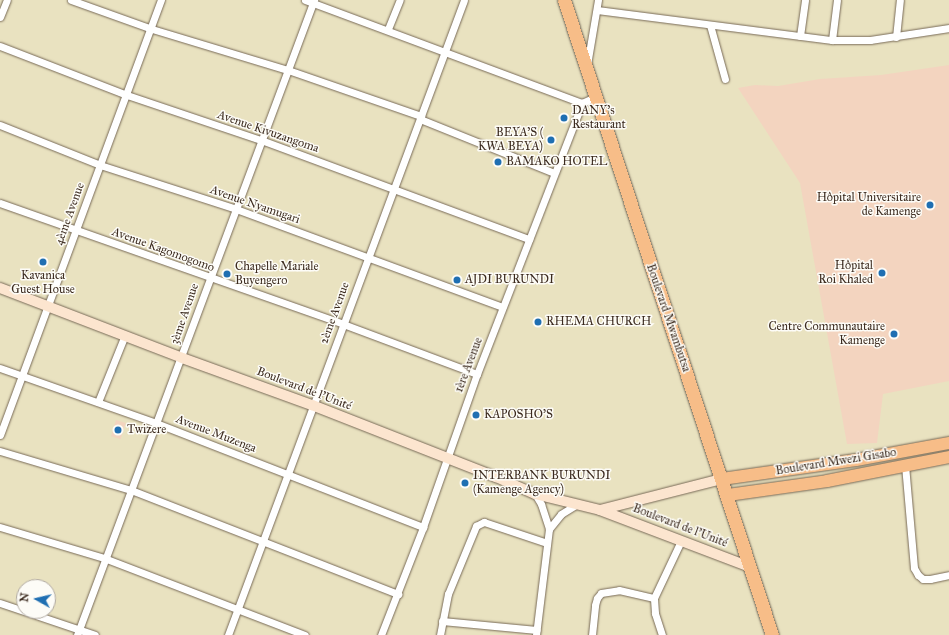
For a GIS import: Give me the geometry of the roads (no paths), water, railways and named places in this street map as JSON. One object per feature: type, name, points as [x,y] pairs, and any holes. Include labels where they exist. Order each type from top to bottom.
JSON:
[{"type":"highway","name":"Boulevard Mwambutsa","points":[[564,0],[728,496],[772,635]]},
{"type":"main road","name":"Boulevard Mwezi Gisabo","points":[[722,479],[856,460],[949,443]]},
{"type":"main road","name":"Boulevard Mwezi Gisabo","points":[[728,496],[827,481],[949,457]]},
{"type":"street","points":[[0,17],[7,0]]},
{"type":"street","points":[[71,0],[152,29],[288,70],[420,117],[554,173]]},
{"type":"street","name":"4ème Avenue","points":[[0,435],[126,95],[152,29],[161,0]]},
{"type":"street","points":[[305,0],[314,1],[582,103],[595,97]]},
{"type":"street","points":[[388,30],[400,0]]},
{"type":"street","name":"2ème Avenue","points":[[228,635],[312,405],[464,0]]},
{"type":"street","points":[[586,69],[598,0]]},
{"type":"street","points":[[800,36],[805,0]]},
{"type":"street","points":[[832,40],[837,0]]},
{"type":"street","points":[[896,37],[900,0]]},
{"type":"street","name":"3ème Avenue","points":[[78,632],[104,558],[182,358],[261,140],[314,1]]},
{"type":"street","points":[[597,10],[832,40],[870,40],[949,28]]},
{"type":"street","points":[[710,25],[725,79]]},
{"type":"street","name":"Avenue Kivuzangoma","points":[[0,46],[126,95],[261,140],[529,239]]},
{"type":"street","name":"1ère Avenue","points":[[381,635],[423,527],[446,458],[477,374],[582,103]]},
{"type":"street","name":"Avenue Nyamugari","points":[[0,125],[100,165],[236,209],[503,307]]},
{"type":"street","name":"Avenue Kagomogomo","points":[[0,203],[343,324],[477,374]]},
{"type":"street","name":"Boulevard de l'Unité","points":[[0,288],[182,358],[312,405],[496,477],[535,494],[600,510],[750,567]]},
{"type":"street","points":[[98,402],[125,335]]},
{"type":"street","name":"Avenue Muzenga","points":[[0,368],[156,423],[423,527]]},
{"type":"street","points":[[0,451],[131,490],[398,594]]},
{"type":"street","points":[[905,465],[914,568],[918,575],[923,579],[949,575]]},
{"type":"street","name":"Boulevard de l'Unité","points":[[600,510],[722,479]]},
{"type":"street","points":[[442,621],[537,633],[549,529],[541,504],[535,494]]},
{"type":"street","points":[[549,529],[561,514],[577,504]]},
{"type":"street","points":[[440,635],[448,594],[476,526],[484,522],[548,542]]},
{"type":"street","points":[[0,527],[104,558],[306,635]]},
{"type":"street","points":[[662,635],[655,613],[654,598],[681,541]]},
{"type":"street","points":[[592,635],[595,605],[597,598],[602,593],[619,590],[654,598]]},
{"type":"street","points":[[0,603],[78,632],[95,635]]},
{"type":"place","name":"DANY's Restaurant","points":[[564,118]]},
{"type":"place","name":"BEYA'S ( KWA BEYA)","points":[[551,140]]},
{"type":"place","name":"BAMAKO HOTEL","points":[[498,162]]},
{"type":"place","name":"Hôpital Universitaire de Kamenge","points":[[930,205]]},
{"type":"place","name":"Kavanica Guest House","points":[[43,262]]},
{"type":"place","name":"Hôpital Roi Khaled","points":[[882,273]]},
{"type":"place","name":"Chapelle Mariale Buyengero","points":[[227,274]]},
{"type":"place","name":"AJDI BURUNDI","points":[[457,280]]},
{"type":"place","name":"RHEMA CHURCH","points":[[538,322]]},
{"type":"place","name":"Centre Communautaire Kamenge","points":[[894,334]]},
{"type":"place","name":"KAPOSHO'S","points":[[476,415]]},
{"type":"place","name":"Twizere","points":[[118,430]]},
{"type":"place","name":"INTERBANK BURUNDI (Kamenge Agency)","points":[[465,483]]}]
